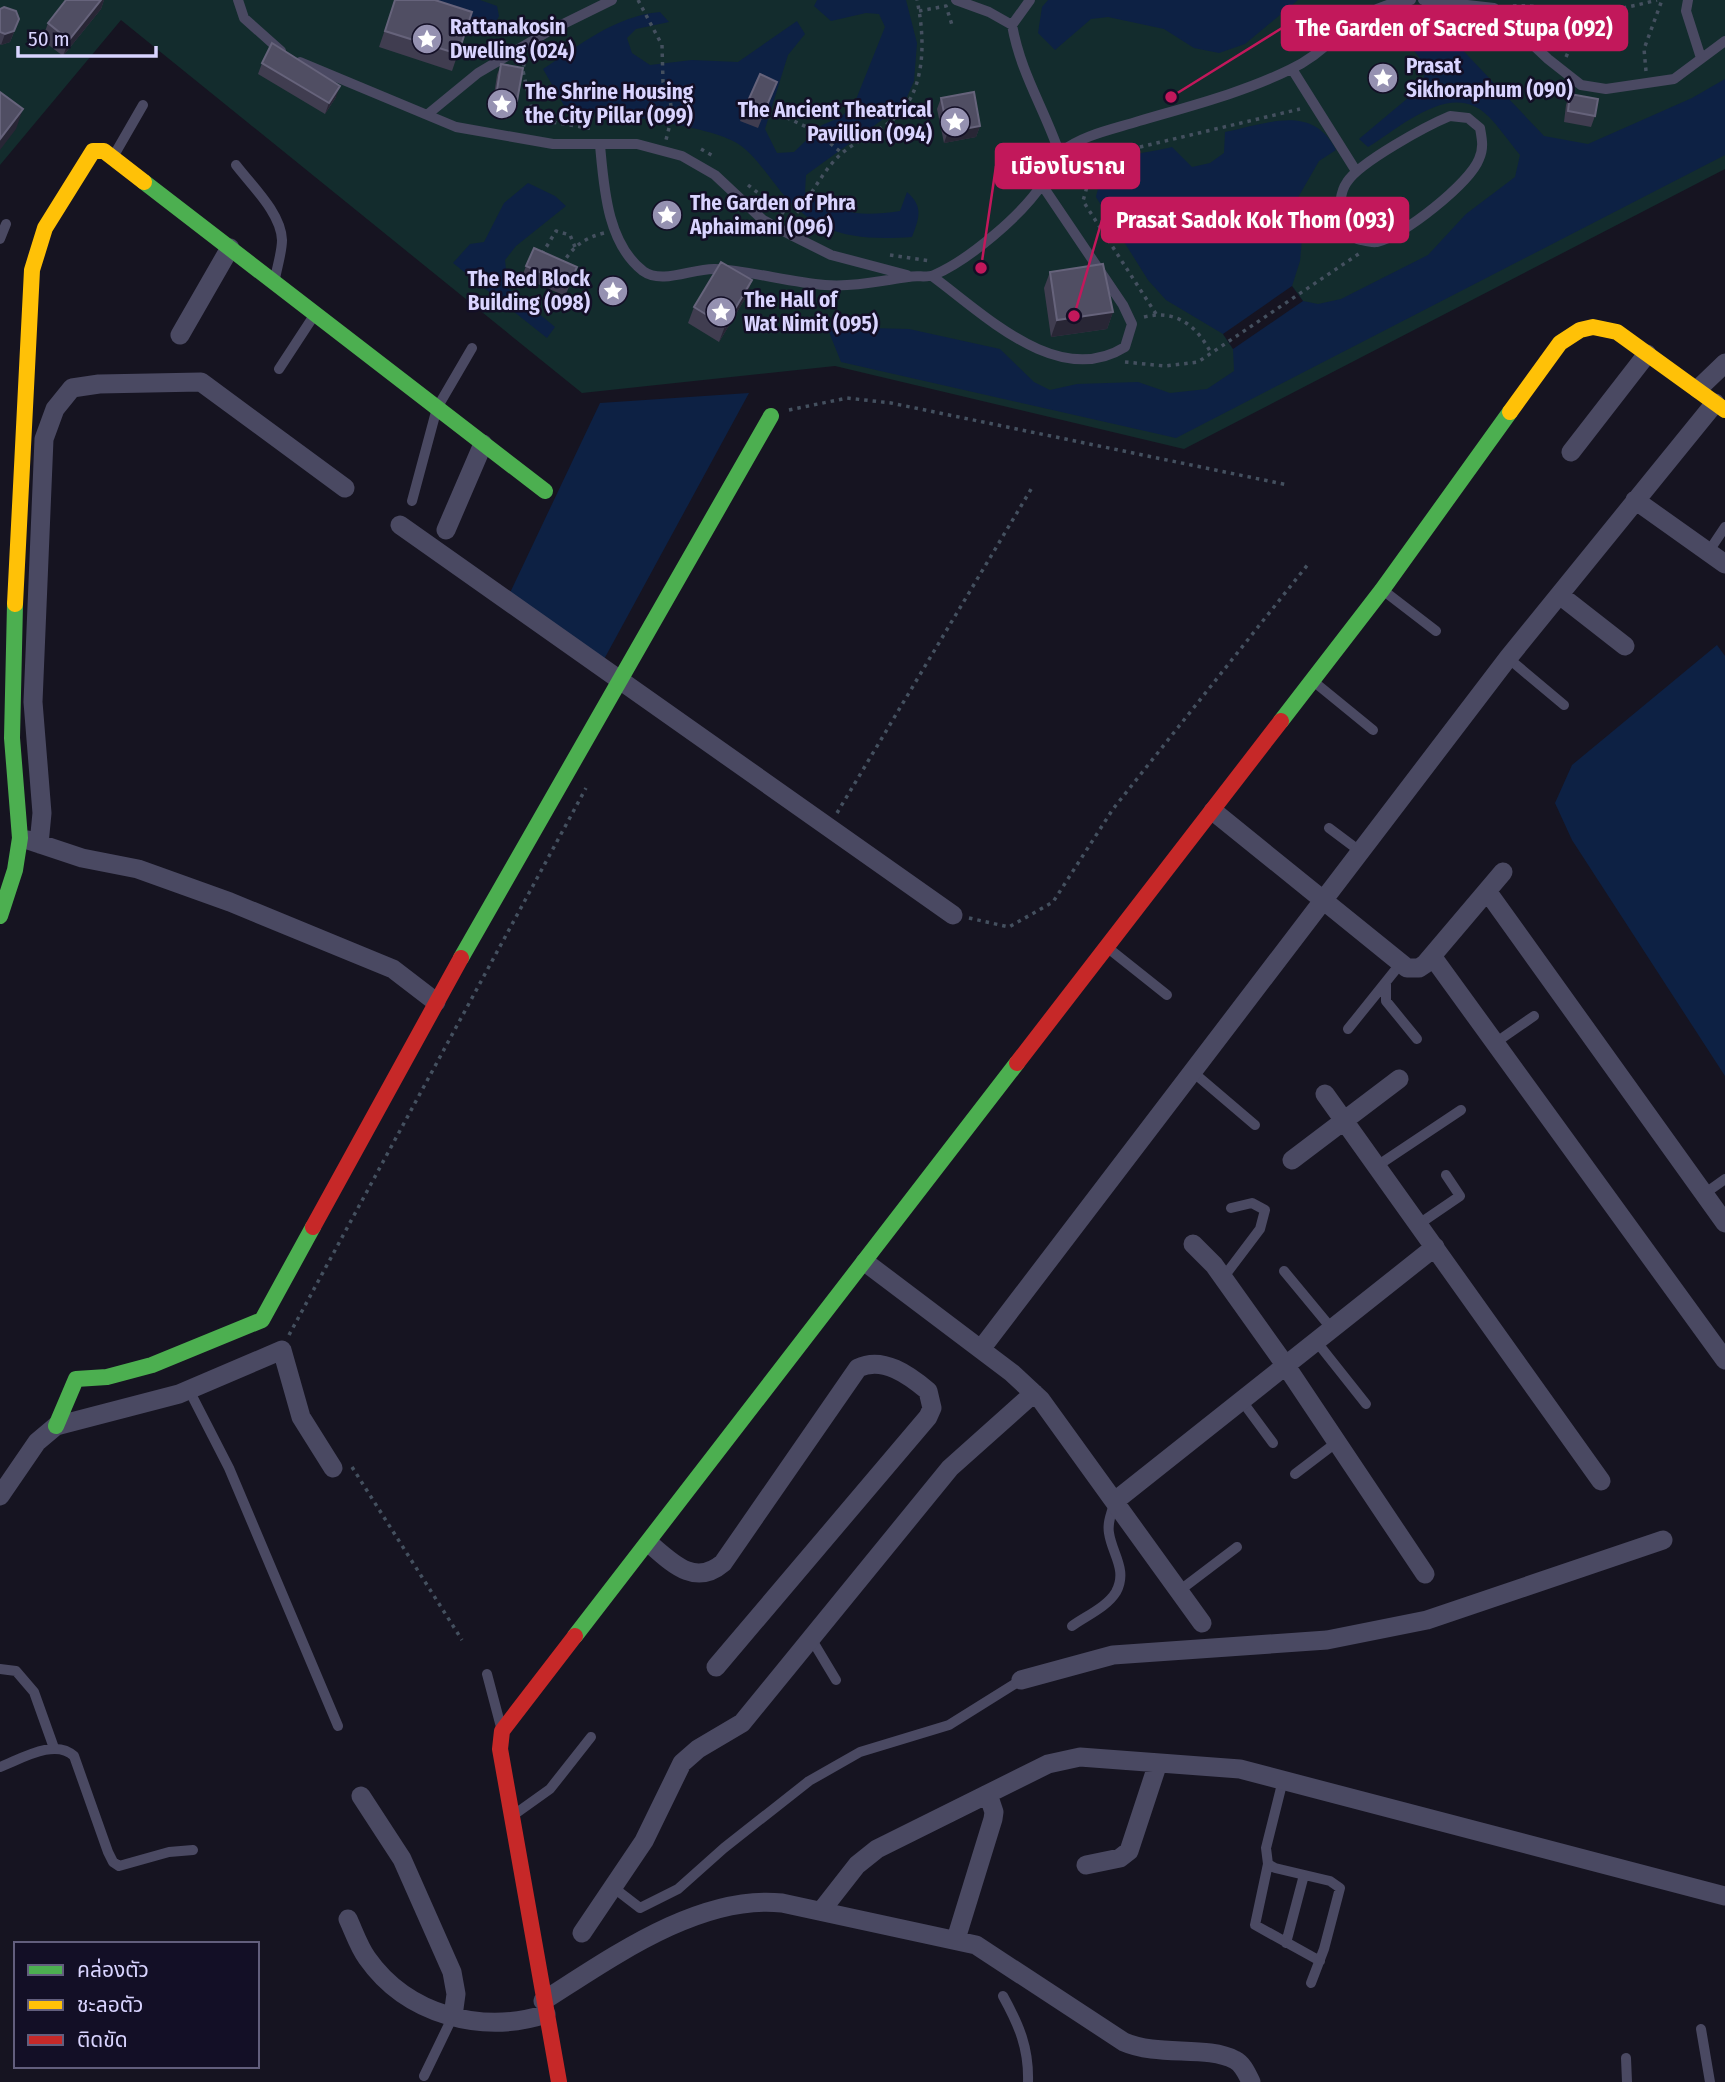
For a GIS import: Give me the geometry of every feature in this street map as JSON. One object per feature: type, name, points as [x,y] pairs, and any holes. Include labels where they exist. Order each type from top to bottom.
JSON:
[{"type":"street","points":[[30,841],[12,737],[14,633],[32,270],[46,228],[93,151],[100,149],[112,158],[545,491]]},
{"type":"street","points":[[180,335],[230,248]]},
{"type":"street","points":[[559,2082],[537,1972],[500,1749],[502,1731],[1313,681],[1560,343],[1583,327],[1597,325],[1617,332],[1698,388],[1720,407],[1635,500],[1508,658],[981,1349]]},
{"type":"street","points":[[1571,452],[1647,354]]},
{"type":"street","points":[[1698,388],[1725,363]]},
{"type":"street","points":[[0,916],[15,870],[42,813],[33,702],[44,439],[55,409],[72,388],[99,384],[201,382],[345,488]]},
{"type":"street","points":[[56,1426],[76,1379],[107,1377],[152,1365],[262,1320],[436,1002],[771,416]]},
{"type":"street","points":[[446,530],[483,444]]},
{"type":"street","points":[[1635,500],[1725,564]]},
{"type":"street","points":[[400,524],[953,915]]},
{"type":"street","points":[[1560,596],[1625,646]]},
{"type":"street","points":[[1213,811],[1325,898],[1407,968],[1419,968],[1432,956],[1503,872]]},
{"type":"street","points":[[30,841],[82,858],[138,869],[243,907],[393,969],[436,1002]]},
{"type":"street","points":[[1487,891],[1725,1223]]},
{"type":"street","points":[[1432,956],[1725,1360]]},
{"type":"street","points":[[1292,1160],[1399,1079]]},
{"type":"street","points":[[1325,1094],[1601,1482]]},
{"type":"street","points":[[1193,1244],[1214,1265],[1286,1366],[1425,1574]]},
{"type":"street","points":[[1115,1501],[1435,1247]]},
{"type":"street","points":[[865,1262],[981,1349],[1034,1393],[1202,1623]]},
{"type":"street","points":[[0,1496],[37,1442],[56,1426],[189,1390],[282,1350],[301,1418],[328,1460]]},
{"type":"street","points":[[649,1543],[688,1573],[712,1572],[723,1563],[858,1368],[875,1363],[886,1365],[928,1391],[932,1408],[928,1417],[716,1667]]},
{"type":"street","points":[[582,1933],[614,1888],[654,1823],[682,1763],[698,1749],[742,1723],[950,1468],[1034,1393]]},
{"type":"street","points":[[1021,1680],[1113,1655],[1327,1640],[1427,1620],[1663,1540]]},
{"type":"street","points":[[821,1911],[866,1856],[1048,1764],[1069,1758],[1224,1766],[1725,1896]]},
{"type":"street","points":[[1086,1865],[1120,1858],[1129,1851],[1158,1763]]},
{"type":"street","points":[[956,1940],[993,1819],[994,1812],[988,1794]]},
{"type":"street","points":[[361,1796],[402,1859],[452,1972],[459,2019]]},
{"type":"street","points":[[348,1919],[366,1957],[387,1981],[419,2004],[459,2019],[489,2024],[521,2022],[543,2003],[657,1930],[749,1901],[782,1903],[956,1940],[986,1950],[1125,2042],[1149,2050],[1225,2056],[1237,2061],[1251,2082]]},
{"type":"lane","points":[[238,0],[244,18],[285,55],[456,127],[552,144],[637,144],[681,156],[715,175],[763,220],[793,236],[831,255],[911,276]]},
{"type":"lane","points":[[428,114],[478,73],[549,31],[612,0]]},
{"type":"lane","points":[[956,0],[989,12],[1012,25]]},
{"type":"lane","points":[[1030,0],[1012,25],[1018,58],[1046,113],[1059,152]]},
{"type":"lane","points":[[600,145],[603,184],[615,229],[629,259],[646,273],[663,277],[714,269],[839,285],[867,285],[911,276],[932,276],[978,249],[1042,185],[1059,152],[1095,134],[1240,90],[1292,69],[1363,15],[1390,2],[1410,0]]},
{"type":"lane","points":[[1423,0],[1492,4],[1560,69],[1581,85],[1606,89],[1674,79],[1725,41]]},
{"type":"lane","points":[[1688,0],[1686,10],[1701,58]]},
{"type":"lane","points":[[1292,69],[1356,172]]},
{"type":"lane","points":[[112,158],[144,105]]},
{"type":"lane","points":[[1450,116],[1468,118],[1480,128],[1483,143],[1479,160],[1467,177],[1420,217],[1376,243],[1357,240],[1343,228],[1339,207],[1345,184],[1356,172],[1429,125],[1450,116]]},
{"type":"lane","points":[[236,165],[274,215],[279,228],[282,240],[274,283]]},
{"type":"lane","points":[[932,276],[1005,330],[1046,354],[1075,359],[1108,358],[1125,347],[1130,321],[1042,185]]},
{"type":"lane","points":[[0,239],[6,224]]},
{"type":"lane","points":[[279,369],[315,314]]},
{"type":"lane","points":[[412,501],[437,408],[472,348]]},
{"type":"lane","points":[[1709,551],[1725,527]]},
{"type":"lane","points":[[1382,590],[1436,631]]},
{"type":"lane","points":[[1508,658],[1564,705]]},
{"type":"lane","points":[[1313,681],[1373,730]]},
{"type":"lane","points":[[1329,828],[1361,852]]},
{"type":"lane","points":[[1107,947],[1167,995]]},
{"type":"lane","points":[[1348,1029],[1401,963]]},
{"type":"lane","points":[[1386,982],[1387,1001],[1417,1039]]},
{"type":"lane","points":[[1495,1042],[1534,1016]]},
{"type":"lane","points":[[1194,1073],[1255,1125]]},
{"type":"lane","points":[[1377,1166],[1461,1110]]},
{"type":"lane","points":[[1419,1224],[1460,1196],[1446,1175]]},
{"type":"lane","points":[[1704,1194],[1725,1179]]},
{"type":"lane","points":[[1222,1278],[1261,1229],[1265,1210],[1251,1203],[1231,1208]]},
{"type":"lane","points":[[1284,1271],[1332,1329]]},
{"type":"lane","points":[[1316,1341],[1366,1404]]},
{"type":"lane","points":[[189,1390],[229,1468],[338,1726]]},
{"type":"lane","points":[[1242,1401],[1273,1443]]},
{"type":"lane","points":[[1295,1474],[1337,1442]]},
{"type":"lane","points":[[1072,1626],[1106,1603],[1116,1591],[1121,1573],[1109,1535],[1108,1522],[1115,1501]]},
{"type":"lane","points":[[1179,1591],[1237,1547]]},
{"type":"lane","points":[[812,1640],[836,1680]]},
{"type":"lane","points":[[0,1669],[16,1671],[34,1692],[54,1748]]},
{"type":"lane","points":[[487,1674],[502,1731]]},
{"type":"lane","points":[[614,1888],[640,1908],[678,1889],[724,1848],[809,1782],[860,1752],[949,1725],[1021,1680]]},
{"type":"lane","points":[[511,1816],[550,1788],[591,1737]]},
{"type":"lane","points":[[0,1767],[54,1748],[67,1750],[74,1756],[113,1862],[126,1866],[169,1852],[193,1850]]},
{"type":"lane","points":[[1283,1780],[1266,1848],[1268,1864],[1254,1921],[1260,1928],[1320,1961]]},
{"type":"lane","points":[[1268,1864],[1330,1881],[1340,1888],[1320,1961],[1311,1983]]},
{"type":"lane","points":[[1286,1942],[1304,1875]]},
{"type":"lane","points":[[1003,1996],[1020,2025],[1027,2049],[1027,2082]]},
{"type":"lane","points":[[424,2076],[459,2019]]},
{"type":"lane","points":[[1701,2029],[1710,2082]]},
{"type":"lane","points":[[1626,2058],[1627,2082]]},
{"type":"path","points":[[638,0],[662,45],[660,64],[663,82],[670,98],[670,125],[664,139],[677,142]]},
{"type":"path","points":[[791,219],[799,212],[841,151],[896,117],[913,95],[921,60],[923,27],[917,0]]},
{"type":"path","points":[[1492,4],[1587,12],[1624,9],[1657,0]]},
{"type":"path","points":[[1647,84],[1644,50],[1662,0]]},
{"type":"path","points":[[919,11],[946,6],[952,25]]},
{"type":"path","points":[[1560,69],[1587,12]]},
{"type":"path","points":[[524,57],[523,71],[534,118],[599,130]]},
{"type":"path","points":[[1059,152],[1069,169],[1092,169],[1123,151],[1315,105]]},
{"type":"path","points":[[779,114],[815,131],[841,151]]},
{"type":"path","points":[[697,148],[717,159]]},
{"type":"path","points":[[1092,169],[1083,201],[1156,314]]},
{"type":"path","points":[[745,182],[801,224]]},
{"type":"path","points":[[559,270],[575,247],[589,237],[615,229]]},
{"type":"path","points":[[542,254],[556,231],[570,235],[575,247]]},
{"type":"path","points":[[1108,358],[1165,366],[1198,362],[1376,243]]},
{"type":"path","points":[[882,254],[933,261]]},
{"type":"path","points":[[1130,321],[1163,313],[1187,322],[1202,335],[1211,353]]},
{"type":"path","points":[[771,416],[804,405],[847,398],[891,403],[1289,485]]},
{"type":"path","points":[[829,827],[1033,486]]},
{"type":"path","points":[[953,915],[1009,928],[1053,902],[1113,809],[1308,563]]},
{"type":"path","points":[[282,1350],[592,776]]},
{"type":"path","points":[[328,1460],[346,1458],[462,1640]]},
{"type":"green space","points":[[0,0],[1725,0],[1725,169],[1184,449],[835,366],[582,393],[121,20],[0,165]]},
{"type":"water","points":[[416,0],[480,0],[497,6],[499,16],[494,26],[486,26]]},
{"type":"water","points":[[817,0],[906,0],[917,43],[914,81],[904,104],[806,175],[805,192],[839,209],[873,214],[900,211],[907,192],[918,208],[917,224],[912,237],[871,238],[835,231],[819,224],[789,201],[746,150],[720,136],[653,120],[566,109],[543,69],[613,25],[644,15],[660,12],[669,22],[636,29],[627,38],[632,53],[650,65],[692,60],[738,62],[797,21],[805,34],[788,55],[765,129],[777,153],[794,152],[822,125],[839,118],[853,107],[885,27],[879,14],[866,13],[831,21],[814,6]]},
{"type":"water","points":[[1048,0],[1298,0],[1245,44],[1219,53],[1194,48],[1164,29],[1108,17],[1091,19],[1055,50],[1038,33],[1042,7]]},
{"type":"water","points":[[1404,19],[1429,19],[1455,42],[1544,136],[1588,144],[1692,98],[1725,79],[1725,155],[1176,438],[841,362],[827,327],[909,329],[1000,349],[1034,382],[1050,390],[1077,384],[1138,382],[1170,393],[1207,389],[1234,371],[1233,349],[1223,334],[1166,300],[1148,280],[1096,197],[1107,171],[1123,158],[1172,147],[1192,167],[1210,163],[1224,153],[1225,132],[1272,122],[1287,120],[1314,126],[1326,135],[1336,150],[1319,161],[1296,201],[1302,238],[1300,261],[1292,286],[1303,301],[1318,304],[1341,299],[1428,255],[1466,214],[1515,177],[1520,155],[1488,116],[1474,106],[1459,102],[1427,110],[1368,147],[1359,139],[1421,87],[1426,69],[1413,50],[1370,29]]},
{"type":"water","points":[[528,183],[555,196],[566,206],[516,246],[505,260],[508,288],[555,327],[547,338],[453,263],[470,244],[484,242],[504,203]]},
{"type":"water","points":[[749,393],[602,663],[507,599],[600,403]]},
{"type":"water","points":[[1717,645],[1725,656],[1725,1076],[1572,840],[1555,803],[1572,765]]},
{"type":"pier","points":[[1292,286],[1303,301],[1233,349],[1223,334]]},
{"type":"building","points":[[66,0],[101,0],[69,40],[48,23]]},
{"type":"building","points":[[395,0],[435,0],[472,12],[458,54],[385,31]]},
{"type":"building","points":[[4,7],[16,11],[19,19],[14,31],[5,34],[0,32],[0,9]]},
{"type":"building","points":[[272,43],[340,86],[329,103],[262,63]]},
{"type":"building","points":[[501,64],[523,68],[517,101],[496,97]]},
{"type":"building","points":[[760,74],[777,82],[762,117],[744,110]]},
{"type":"building","points":[[0,92],[23,109],[0,139]]},
{"type":"building","points":[[974,92],[980,126],[948,132],[941,98]]},
{"type":"building","points":[[1570,94],[1598,99],[1595,116],[1568,111]]},
{"type":"building","points":[[534,248],[577,267],[569,285],[526,266]]},
{"type":"building","points":[[721,262],[752,280],[725,326],[694,307]]},
{"type":"building","points":[[1103,264],[1113,312],[1057,320],[1050,272]]},
{"type":"traffic: fast","points":[[144,182],[545,491]]},
{"type":"traffic: fast","points":[[1281,721],[1382,590],[1510,412]]},
{"type":"traffic: fast","points":[[461,958],[771,416]]},
{"type":"traffic: fast","points":[[0,916],[15,870],[20,838],[12,738],[15,604]]},
{"type":"traffic: fast","points":[[575,1636],[1017,1063]]},
{"type":"traffic: fast","points":[[56,1426],[76,1379],[107,1377],[152,1365],[262,1320],[313,1227]]},
{"type":"traffic: slow","points":[[15,604],[32,270],[45,228],[93,151],[104,151],[144,182]]},
{"type":"traffic: slow","points":[[1510,412],[1560,343],[1580,330],[1593,327],[1617,332],[1725,410]]},
{"type":"traffic: jam","points":[[1017,1063],[1281,721]]},
{"type":"traffic: jam","points":[[313,1227],[461,958]]},
{"type":"traffic: jam","points":[[559,2082],[500,1749],[502,1731],[575,1636]]},
{"type":"place","name":"Rattanakosin Dwelling (024)","points":[[427,39]]},
{"type":"place","name":"Prasat Sikhoraphum (090)","points":[[1383,78]]},
{"type":"place","name":"The Garden of Sacred Stupa (092)","points":[[1171,97]]},
{"type":"place","name":"The Shrine Housing the City Pillar (099)","points":[[502,104]]},
{"type":"place","name":"The Ancient Theatrical Pavillion (094)","points":[[955,122]]},
{"type":"place","name":"The Garden of Phra Aphaimani (096)","points":[[667,215]]},
{"type":"place","name":"เมืองโบราณ","points":[[981,268]]},
{"type":"place","name":"The Red Block Building (098)","points":[[613,291]]},
{"type":"place","name":"The Hall of Wat Nimit (095)","points":[[721,312]]},
{"type":"place","name":"Prasat Sadok Kok Thom (093)","points":[[1074,316]]}]
